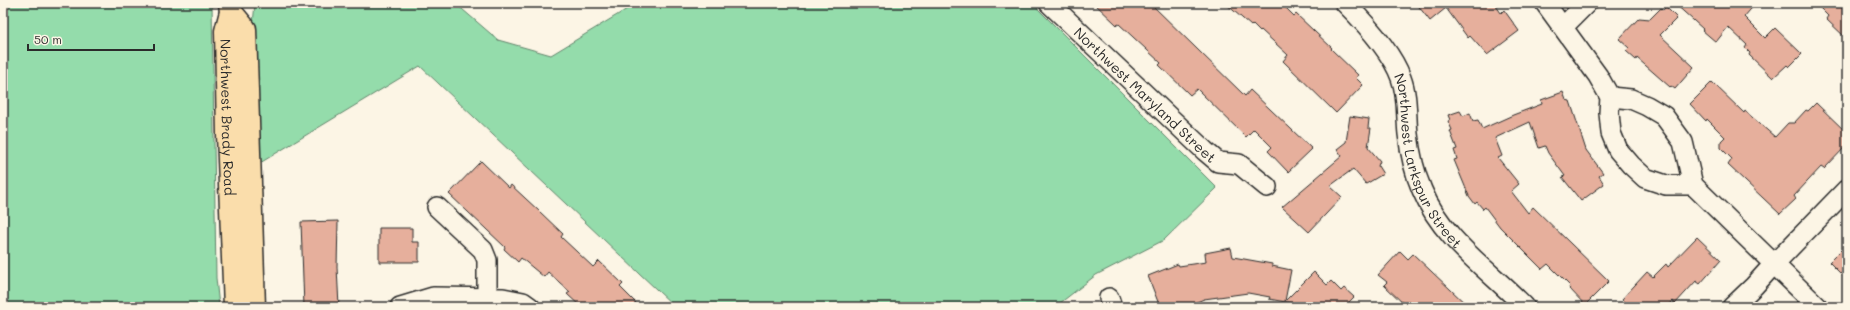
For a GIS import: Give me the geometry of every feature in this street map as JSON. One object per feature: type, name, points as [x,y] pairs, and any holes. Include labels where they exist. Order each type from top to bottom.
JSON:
[{"type":"main road","name":"Northwest Brady Road","points":[[231,8],[226,31],[228,135],[235,307]]},
{"type":"main road","name":"Northwest Brady Road","points":[[231,8],[245,29],[254,307]]},
{"type":"street","name":"Northwest Maryland Street","points":[[1049,3],[1218,162],[1239,164],[1267,187]]},
{"type":"street","name":"Northwest Larkspur Street","points":[[1345,3],[1382,45],[1401,77],[1405,97],[1408,135],[1421,190],[1431,208],[1446,231],[1462,248],[1525,307]]},
{"type":"street","points":[[1545,3],[1598,76],[1610,97],[1609,113],[1611,133],[1618,150],[1645,178],[1666,186],[1693,185]]},
{"type":"street","points":[[1563,27],[1587,3]]},
{"type":"street","points":[[1610,97],[1631,99],[1664,116],[1683,142],[1693,185],[1773,265],[1818,307]]},
{"type":"street","points":[[1732,307],[1847,189]]},
{"type":"street","points":[[437,207],[483,250],[487,260],[487,298]]},
{"type":"street","points":[[400,307],[433,297],[502,298],[516,301],[530,307]]},
{"type":"green space","points":[[3,3],[212,3],[216,278],[219,307],[3,307]]},
{"type":"green space","points":[[255,3],[455,3],[498,40],[551,55],[637,3],[1032,3],[1217,188],[1164,240],[1096,275],[1055,307],[675,307],[420,66],[260,163],[252,35]]},
{"type":"building","points":[[1094,3],[1150,3],[1245,96],[1250,90],[1312,149],[1288,172],[1268,151],[1272,147],[1254,129],[1246,137],[1197,89],[1190,95],[1159,65],[1161,63]]},
{"type":"building","points":[[1225,3],[1281,3],[1294,16],[1296,14],[1332,48],[1331,49],[1358,75],[1356,78],[1363,85],[1336,113],[1283,61],[1288,55],[1261,30],[1260,31],[1253,24],[1251,26]]},
{"type":"building","points":[[1416,3],[1494,3],[1501,13],[1504,10],[1519,31],[1487,55],[1470,36],[1468,38],[1446,8],[1430,21]]},
{"type":"building","points":[[1674,3],[1756,3],[1744,17],[1765,38],[1775,28],[1802,54],[1789,67],[1787,65],[1773,78],[1749,55],[1750,53],[1745,48],[1747,45],[1728,27],[1716,42]]},
{"type":"building","points":[[1815,3],[1847,3],[1847,39],[1826,19],[1828,16]]},
{"type":"building","points":[[1666,7],[1677,18],[1660,35],[1694,67],[1675,89],[1671,86],[1670,87],[1637,58],[1636,60],[1626,51],[1629,48],[1619,39],[1639,18],[1650,19],[1661,8],[1663,10]]},
{"type":"building","points":[[1712,82],[1744,113],[1745,111],[1775,137],[1788,123],[1794,123],[1806,110],[1808,111],[1816,103],[1847,133],[1847,145],[1824,169],[1821,167],[1794,196],[1796,199],[1780,214],[1728,165],[1732,159],[1721,148],[1721,141],[1725,137],[1707,119],[1706,121],[1690,104]]},
{"type":"building","points":[[1563,92],[1566,100],[1570,101],[1586,150],[1603,173],[1599,176],[1604,184],[1581,201],[1562,177],[1565,176],[1548,153],[1545,146],[1539,148],[1530,122],[1495,138],[1502,156],[1498,158],[1519,184],[1511,191],[1528,213],[1533,207],[1609,281],[1585,305],[1569,288],[1570,286],[1548,264],[1542,269],[1500,227],[1485,207],[1483,209],[1477,202],[1475,204],[1469,196],[1454,160],[1457,159],[1454,150],[1457,149],[1448,121],[1450,120],[1448,115],[1460,111],[1463,116],[1470,113],[1473,121],[1478,120],[1482,129],[1542,104],[1541,100]]},
{"type":"building","points":[[1350,116],[1369,119],[1368,128],[1371,128],[1368,147],[1380,161],[1378,166],[1383,174],[1366,184],[1353,169],[1330,186],[1342,197],[1309,232],[1282,207],[1342,156],[1337,149],[1346,142]]},
{"type":"building","points":[[481,161],[509,188],[511,185],[539,211],[563,234],[561,237],[593,267],[599,261],[623,284],[620,287],[640,307],[581,307],[567,294],[570,292],[548,272],[544,277],[521,258],[518,262],[504,249],[505,247],[449,194]]},
{"type":"building","points":[[338,221],[337,267],[339,307],[304,307],[301,222]]},
{"type":"building","points":[[379,228],[412,228],[412,242],[419,242],[419,262],[379,262]]},
{"type":"building","points":[[1697,237],[1721,260],[1700,284],[1696,281],[1675,304],[1673,301],[1667,307],[1630,307],[1622,299],[1647,272],[1653,277],[1666,264],[1668,267]]},
{"type":"building","points":[[1847,244],[1847,280],[1829,262]]},
{"type":"building","points":[[1231,248],[1233,257],[1272,264],[1272,266],[1291,270],[1285,301],[1314,272],[1327,285],[1331,281],[1341,291],[1344,288],[1354,297],[1344,307],[1313,307],[1269,299],[1270,297],[1248,293],[1204,299],[1185,307],[1160,307],[1148,276],[1178,264],[1179,266],[1206,262],[1205,253]]},
{"type":"building","points":[[1400,251],[1408,259],[1413,254],[1469,307],[1407,307],[1384,285],[1387,282],[1378,275]]}]
